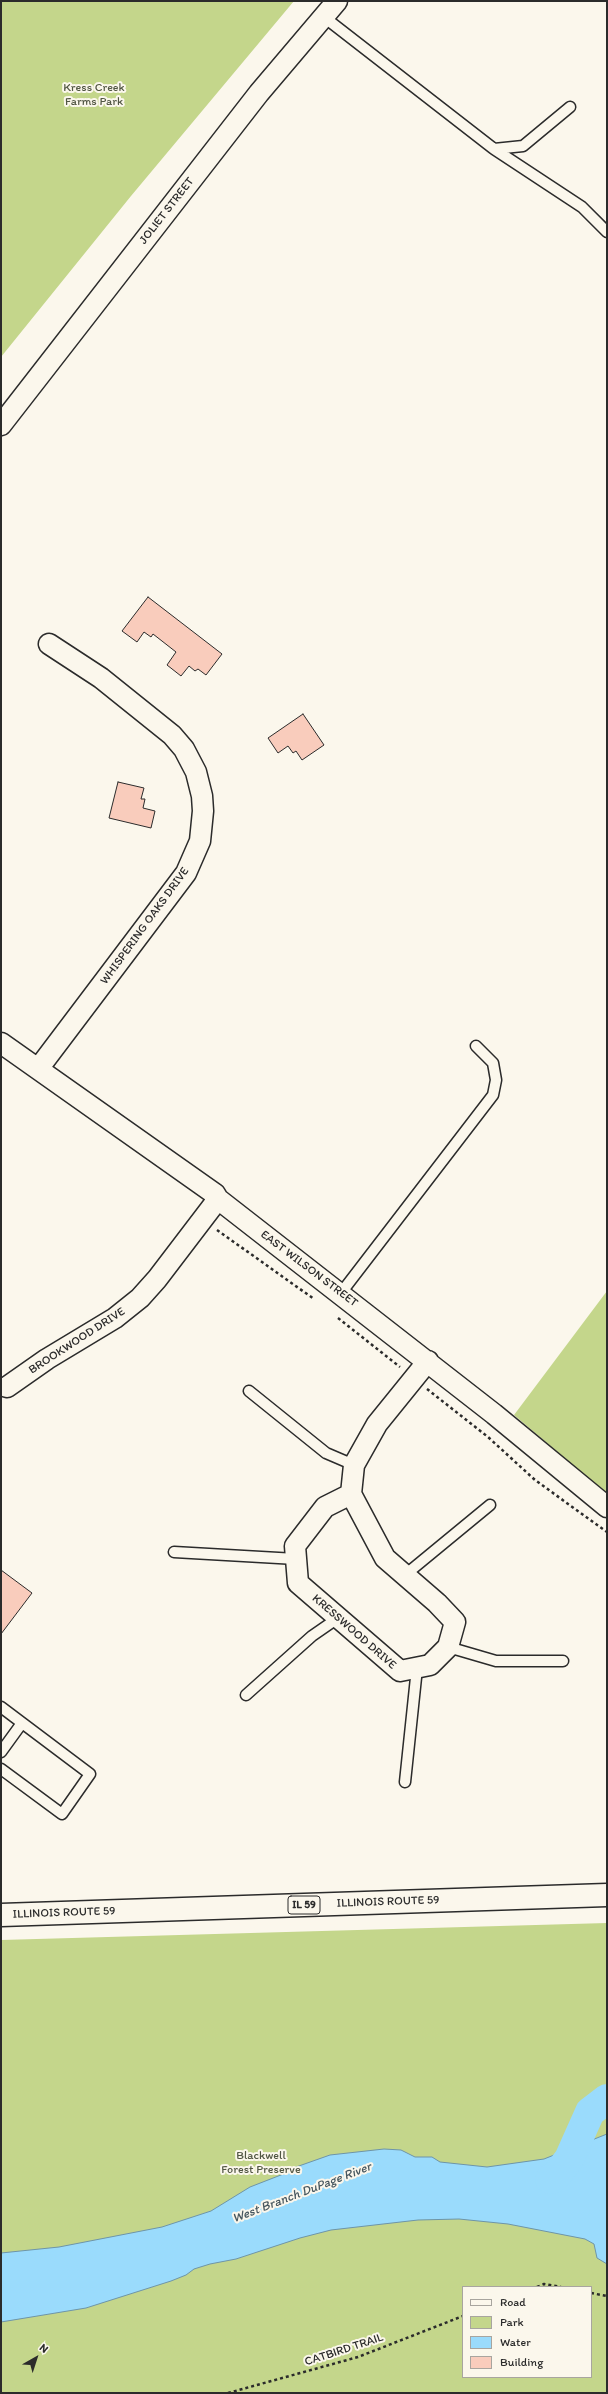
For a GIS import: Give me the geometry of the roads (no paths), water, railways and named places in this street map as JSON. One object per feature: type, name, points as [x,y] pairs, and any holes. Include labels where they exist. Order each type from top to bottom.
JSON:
[{"type":"main road","name":"ILLINOIS ROUTE 59","points":[[1,1914],[607,1895]]},
{"type":"street","name":"JOLIET STREET","points":[[1,425],[259,93],[337,1]]},
{"type":"street","name":"WHISPERING OAKS DRIVE","points":[[38,1069],[186,873],[200,841],[203,811],[202,796],[196,772],[184,749],[172,735],[100,678],[49,644]]},
{"type":"street","name":"EAST WILSON STREET","points":[[1,1043],[215,1194],[218,1199],[428,1362],[607,1507]]},
{"type":"street","name":"BROOKWOOD DRIVE","points":[[8,1387],[47,1359],[115,1318],[140,1298],[157,1279],[218,1199]]},
{"type":"street","points":[[351,1494],[354,1466],[377,1424],[428,1362]]},
{"type":"street","name":"KRESSWOOD DRIVE","points":[[351,1494],[385,1558],[455,1622],[448,1647],[430,1665],[400,1671],[298,1583],[295,1546],[325,1508],[351,1494]]},
{"type":"lane","points":[[324,18],[494,149],[582,207],[607,232]]},
{"type":"lane","points":[[494,149],[523,146],[570,107]]},
{"type":"lane","points":[[341,1294],[493,1095],[496,1080],[493,1063],[476,1046]]},
{"type":"lane","points":[[248,1391],[326,1453],[354,1466]]},
{"type":"lane","points":[[405,1575],[490,1505]]},
{"type":"lane","points":[[174,1552],[296,1559]]},
{"type":"lane","points":[[246,1695],[312,1636],[338,1618]]},
{"type":"lane","points":[[448,1647],[496,1661],[563,1661]]},
{"type":"lane","points":[[405,1782],[417,1668]]},
{"type":"lane","points":[[1,1707],[90,1774],[62,1814],[1,1769]]},
{"type":"lane","points":[[1,1752],[22,1723]]},
{"type":"water","points":[[607,2134],[607,2264],[597,2258],[594,2244],[585,2239],[508,2224],[459,2219],[418,2220],[331,2230],[300,2238],[236,2259],[194,2269],[186,2275],[171,2281],[86,2308],[1,2322],[1,2253],[59,2247],[162,2227],[211,2211],[250,2187],[286,2173],[296,2167],[330,2155],[384,2149],[401,2150],[415,2157],[432,2157],[440,2162],[487,2167],[544,2159]]},
{"type":"waterway","name":"West Branch DuPage River","points":[[550,2179],[554,2178],[569,2159],[590,2112],[607,2099]]},
{"type":"park label","name":"Kress Creek Farms Park","points":[[94,95]]},
{"type":"park label","name":"Blackwell Forest Preserve","points":[[261,2163]]}]
